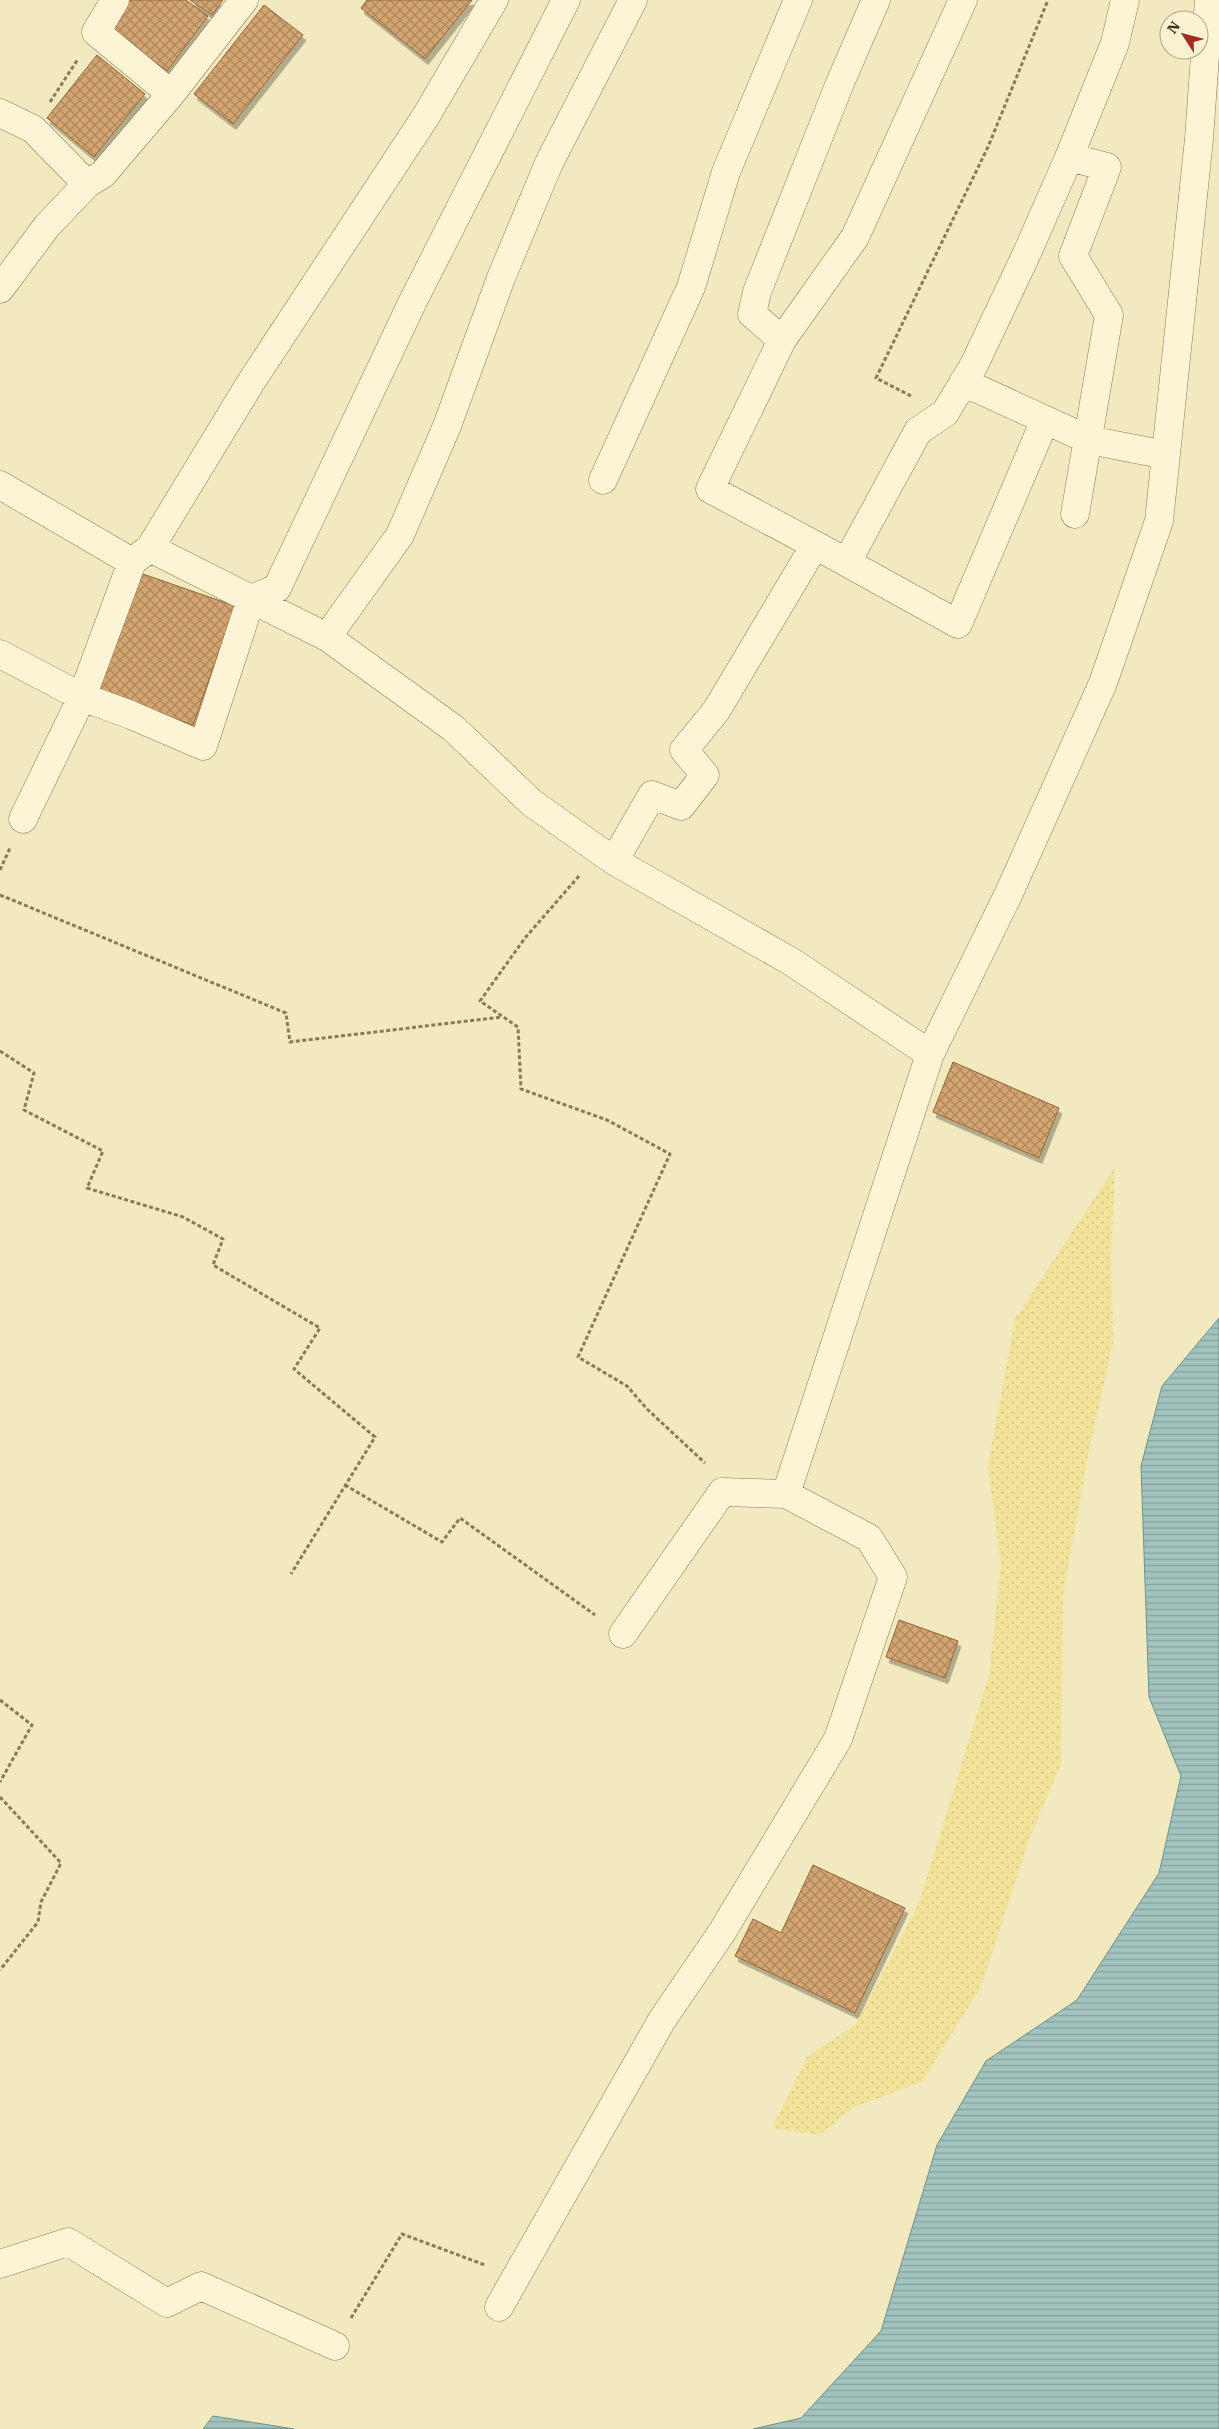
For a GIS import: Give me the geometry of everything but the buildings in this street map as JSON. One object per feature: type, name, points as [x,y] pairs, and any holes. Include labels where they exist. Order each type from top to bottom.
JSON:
[{"type":"street","points":[[0,289],[47,226],[87,184],[102,174],[171,94],[244,0]]},
{"type":"street","points":[[23,819],[82,697],[141,555],[426,116],[494,0]]},
{"type":"street","points":[[0,654],[82,697],[132,715],[203,746],[251,599],[277,588],[413,301],[566,0]]},
{"type":"street","points":[[327,637],[400,535],[447,426],[501,278],[548,163],[633,0]]},
{"type":"street","points":[[603,480],[691,287],[726,172],[798,0]]},
{"type":"street","points":[[782,340],[752,314],[757,292],[840,82],[876,0]]},
{"type":"street","points":[[963,0],[855,237],[782,340],[710,489],[958,624],[1045,420]]},
{"type":"street","points":[[846,562],[918,431],[945,413],[974,365],[1027,253],[1069,157],[1116,43],[1125,0]]},
{"type":"street","points":[[786,1494],[930,1054],[1009,893],[1103,682],[1159,521],[1199,139],[1208,0]]},
{"type":"street","points":[[113,1],[96,32],[171,94]]},
{"type":"street","points":[[0,113],[33,129],[87,184]]},
{"type":"street","points":[[1069,157],[1107,167],[1073,256],[1109,315],[1076,514]]},
{"type":"street","points":[[963,382],[1089,440],[1166,455]]},
{"type":"street","points":[[0,485],[141,555],[251,599],[327,637],[453,728],[532,803],[607,856],[792,962],[930,1054]]},
{"type":"street","points":[[607,856],[652,795],[680,806],[705,775],[684,750],[716,711],[815,545]]},
{"type":"street","points":[[499,2307],[662,2020],[722,1932],[838,1739],[892,1577],[869,1538],[786,1494],[722,1492],[623,1634]]},
{"type":"street","points":[[0,2264],[68,2242],[167,2303],[201,2286],[335,2346]]},
{"type":"path","points":[[945,413],[876,378],[988,147],[1048,0]]},
{"type":"path","points":[[33,129],[96,32]]},
{"type":"path","points":[[607,856],[567,891],[525,938],[480,1001],[518,1028],[521,1089],[607,1120],[670,1154],[578,1358],[626,1386],[647,1409],[702,1458],[722,1492]]},
{"type":"path","points":[[0,895],[286,1013],[290,1042],[502,1017]]},
{"type":"path","points":[[0,1050],[34,1073],[24,1110],[103,1151],[87,1188],[183,1217],[223,1238],[213,1265],[320,1328],[294,1369],[375,1437],[291,1574]]},
{"type":"path","points":[[345,1486],[442,1542],[460,1518],[623,1634]]},
{"type":"path","points":[[0,1700],[32,1725],[0,1782]]},
{"type":"path","points":[[0,1797],[61,1863],[41,1902],[38,1922],[0,1970]]},
{"type":"path","points":[[335,2346],[402,2234],[516,2276]]},
{"type":"sand","points":[[1115,1167],[1111,1257],[1113,1344],[1089,1450],[1063,1595],[1061,1764],[1030,1837],[981,1987],[922,2082],[854,2107],[819,2135],[772,2128],[807,2057],[856,2024],[919,1903],[989,1675],[1001,1565],[988,1466],[1015,1319]]},
{"type":"water","points":[[1219,1318],[1219,2429],[753,2429],[801,2418],[881,2331],[937,2145],[986,2061],[1077,2000],[1159,1873],[1181,1776],[1149,1697],[1141,1466],[1162,1386]]},
{"type":"water","points":[[213,2416],[294,2429],[203,2429]]}]
